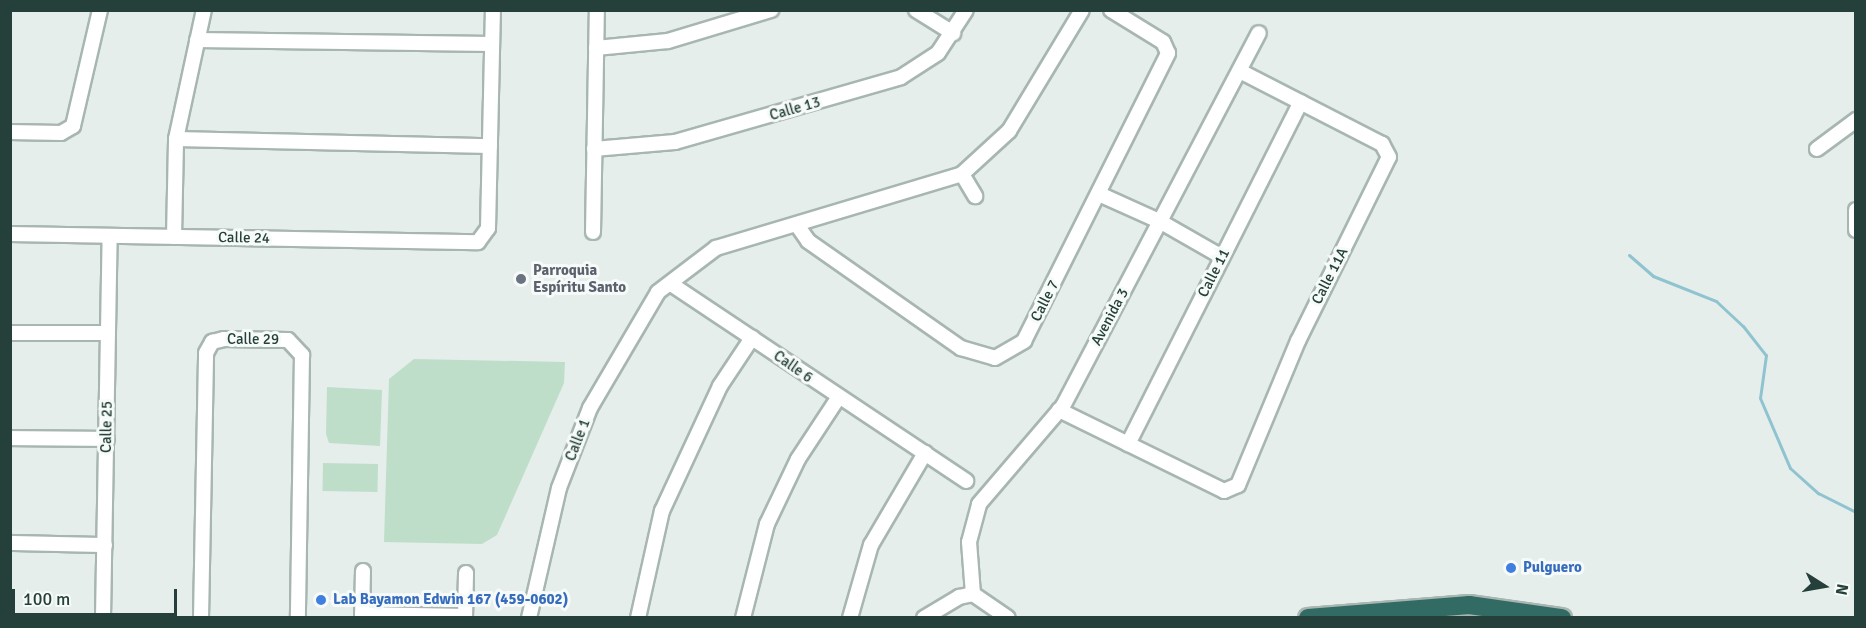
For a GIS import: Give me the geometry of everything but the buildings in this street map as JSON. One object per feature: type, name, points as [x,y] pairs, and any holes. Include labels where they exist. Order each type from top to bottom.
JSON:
[{"type":"highway","points":[[1308,618],[1469,605],[1562,618]]},
{"type":"street","points":[[10,132],[61,133],[73,126],[100,10]]},
{"type":"street","points":[[174,237],[176,139],[204,10]]},
{"type":"street","points":[[176,139],[490,146],[493,10]]},
{"type":"street","points":[[593,232],[597,10]]},
{"type":"street","points":[[596,48],[668,40],[771,10]]},
{"type":"street","points":[[916,10],[953,33]]},
{"type":"street","name":"Calle 13","points":[[594,148],[675,142],[901,77],[938,53],[966,10]]},
{"type":"street","points":[[671,284],[716,248],[962,174],[1009,130],[1082,10]]},
{"type":"street","name":"Calle 7","points":[[796,225],[808,241],[961,348],[995,358],[1024,341],[1168,53],[1163,42],[1111,10]]},
{"type":"street","name":"Avenida 3","points":[[973,594],[969,542],[979,504],[1059,410],[1161,222],[1259,33]]},
{"type":"street","points":[[197,40],[492,44]]},
{"type":"street","points":[[1240,71],[1301,102]]},
{"type":"street","name":"Calle 11A","points":[[1128,444],[1224,491],[1238,485],[1298,341],[1389,157],[1382,144],[1301,102]]},
{"type":"street","name":"Calle 11","points":[[1128,444],[1301,102]]},
{"type":"street","points":[[1817,149],[1856,120]]},
{"type":"street","name":"Calle 24","points":[[10,234],[478,242],[488,228],[490,146]]},
{"type":"street","points":[[962,174],[975,196]]},
{"type":"street","points":[[1099,194],[1161,222],[1222,257]]},
{"type":"street","points":[[1856,210],[1856,230]]},
{"type":"street","name":"Calle 25","points":[[104,618],[110,236]]},
{"type":"street","name":"Calle 6","points":[[671,284],[837,398],[966,481]]},
{"type":"street","name":"Calle 1","points":[[529,618],[559,488],[590,408],[637,322],[658,292],[671,284]]},
{"type":"street","points":[[10,333],[108,333]]},
{"type":"street","points":[[638,618],[662,512],[720,386],[752,338]]},
{"type":"street","name":"Calle 29","points":[[201,618],[206,352],[212,342],[224,339],[288,340],[302,355],[298,618]]},
{"type":"street","points":[[743,618],[767,524],[798,459],[837,398]]},
{"type":"street","points":[[1059,410],[1128,444]]},
{"type":"street","points":[[10,438],[106,440]]},
{"type":"street","points":[[850,618],[871,545],[924,453]]},
{"type":"street","points":[[10,543],[105,545]]},
{"type":"street","points":[[363,572],[362,616],[465,617],[466,573]]},
{"type":"street","points":[[924,618],[959,597],[973,594],[1008,618]]},
{"type":"green space","points":[[414,359],[565,362],[564,383],[497,535],[482,544],[384,542],[389,379]]},
{"type":"green space","points":[[327,387],[382,390],[380,446],[329,443],[326,434]]},
{"type":"green space","points":[[323,463],[378,464],[378,492],[323,491]]},
{"type":"waterway","points":[[1629,255],[1653,276],[1716,301],[1743,326],[1766,355],[1760,398],[1790,468],[1818,493],[1856,512]]},
{"type":"place","name":"Parroquia Espíritu Santo","points":[[521,279]]},
{"type":"place","name":"Pulguero","points":[[1511,568]]},
{"type":"place","name":"Lab Bayamon Edwin 167 (459-0602)","points":[[321,600]]}]
